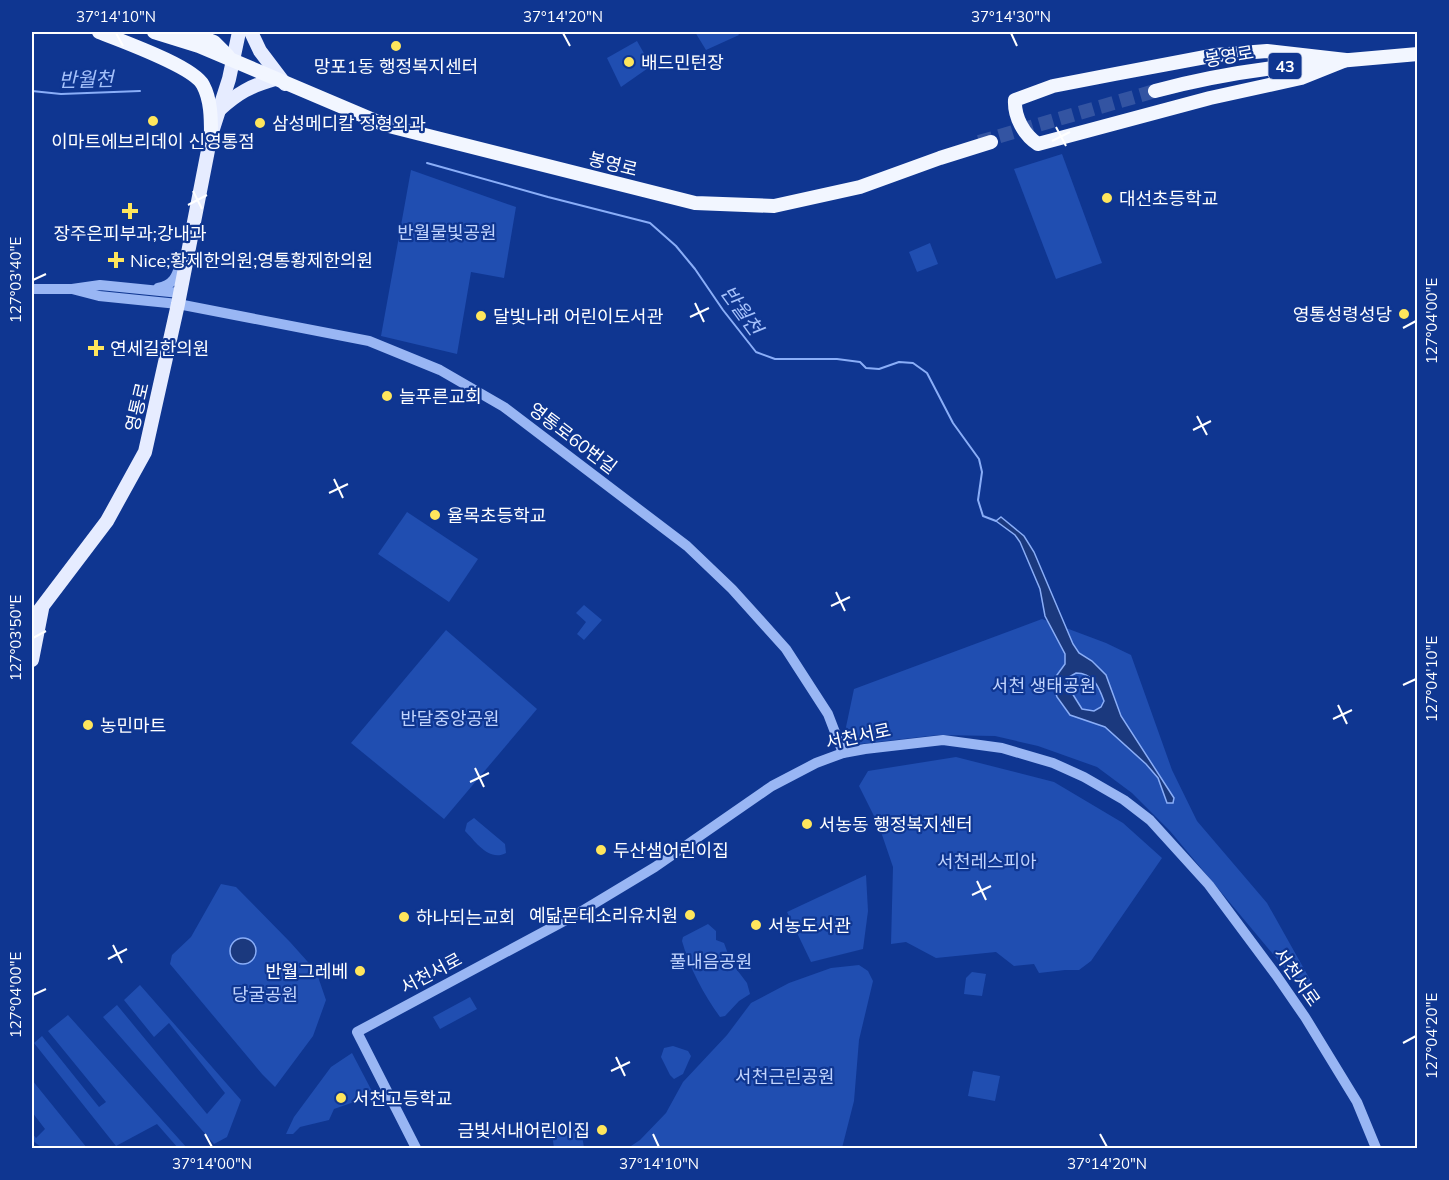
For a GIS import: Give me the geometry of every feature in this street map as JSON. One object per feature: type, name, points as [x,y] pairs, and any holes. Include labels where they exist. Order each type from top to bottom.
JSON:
[{"type":"highway","points":[[99,32],[175,64],[195,75],[202,83],[209,101],[211,135]]},
{"type":"highway","name":"봉영로","points":[[154,32],[199,46],[385,125],[695,203],[774,206],[860,187],[991,142]]},
{"type":"highway","points":[[189,32],[214,42],[233,62]]},
{"type":"highway","points":[[1267,51],[1346,60],[1301,78],[1210,98],[1038,144],[1027,138],[1015,110],[1015,100],[1053,86],[1216,55],[1267,51]]},
{"type":"highway","name":"봉영로","points":[[1155,91],[1198,79],[1256,69],[1418,54]]},
{"type":"main road","name":"영통로","points":[[32,620],[107,521],[145,452],[192,237],[211,135],[233,62],[239,32]]},
{"type":"main road","points":[[219,110],[238,93],[257,84],[280,81],[260,51],[251,32]]},
{"type":"main road","points":[[32,660],[44,603]]},
{"type":"street","points":[[150,289],[167,286],[174,281],[192,237]]},
{"type":"street","points":[[32,289],[72,289],[100,285],[150,289],[179,298]]},
{"type":"street","points":[[72,289],[99,296],[179,298]]},
{"type":"street","name":"영통로60번길","points":[[179,298],[369,341],[440,370],[504,406],[687,546],[732,589],[786,649],[828,714],[843,753]]},
{"type":"street","name":"서천서로","points":[[416,1149],[357,1032],[577,914],[655,867],[772,786],[816,763],[843,753],[943,740],[1002,748],[1053,763],[1084,777],[1124,800],[1150,820],[1209,885],[1305,1017],[1357,1102],[1376,1149]]},
{"type":"green space","points":[[695,32],[737,32],[739,35],[706,50]]},
{"type":"green space","name":"배드민턴장","points":[[637,41],[651,66],[621,87],[607,58]]},
{"type":"green space","points":[[1062,154],[1102,263],[1056,279],[1014,169]]},
{"type":"green space","name":"반월물빛공원","points":[[411,170],[516,207],[504,278],[471,272],[457,354],[381,336]]},
{"type":"green space","points":[[930,243],[938,264],[917,272],[909,252]]},
{"type":"green space","points":[[407,512],[478,559],[449,602],[378,554]]},
{"type":"green space","points":[[584,605],[602,620],[584,640],[577,634],[586,622],[576,613]]},
{"type":"green space","name":"서천 생태공원","points":[[1042,619],[1131,655],[1172,770],[1197,821],[1267,903],[1317,992],[1303,990],[1170,831],[1132,793],[1097,767],[1038,746],[995,736],[938,735],[842,746],[854,689]]},
{"type":"green space","name":"반달중앙공원","points":[[446,630],[537,709],[444,819],[351,743]]},
{"type":"green space","name":"서천레스피아","points":[[956,757],[1054,782],[1123,823],[1162,858],[1091,961],[1079,970],[1039,973],[1034,964],[1014,966],[996,952],[936,958],[906,942],[891,944],[893,867],[879,826],[859,786],[868,771]]},
{"type":"green space","points":[[474,818],[505,844],[506,853],[494,855],[488,853],[465,831],[467,823]]},
{"type":"green space","points":[[866,875],[868,911],[863,949],[811,962],[787,912]]},
{"type":"green space","name":"당굴공원","points":[[221,884],[236,887],[290,942],[316,971],[326,1000],[313,1036],[275,1087],[170,964],[172,955],[191,937]]},
{"type":"green space","name":"풀내음공원","points":[[708,924],[716,931],[716,940],[724,943],[731,962],[747,983],[750,994],[739,1001],[725,1016],[720,1017],[698,980],[682,941],[683,937]]},
{"type":"green space","name":"서천근린공원","points":[[859,965],[868,971],[873,981],[859,1040],[854,1101],[842,1148],[628,1148],[640,1140],[666,1113],[683,1082],[727,1035],[751,1003],[789,983],[831,968]]},
{"type":"green space","points":[[972,972],[986,974],[982,996],[964,994],[966,978]]},
{"type":"green space","points":[[140,985],[241,1100],[227,1137],[214,1144],[103,1017],[117,1005],[207,1114],[225,1093],[169,1023],[154,1037],[124,1000]]},
{"type":"green space","points":[[470,997],[477,1009],[440,1029],[433,1017]]},
{"type":"green space","points":[[68,1015],[187,1148],[178,1148],[157,1124],[116,1146],[34,1043],[42,1036],[99,1107],[106,1102],[48,1031]]},
{"type":"green space","points":[[673,1046],[688,1051],[691,1056],[683,1074],[674,1079],[661,1057],[664,1048]]},
{"type":"green space","points":[[352,1053],[374,1095],[334,1109],[329,1120],[300,1127],[293,1134],[286,1134],[294,1117],[331,1067]]},
{"type":"green space","points":[[973,1071],[1000,1076],[995,1101],[968,1096]]},
{"type":"green space","points":[[32,1080],[87,1148],[42,1148],[32,1140],[32,1133],[36,1138],[45,1129],[32,1112]]},
{"type":"green space","points":[[580,1122],[584,1148],[554,1148],[552,1134]]},
{"type":"shaded area","points":[[1001,517],[1024,536],[1034,552],[1073,644],[1079,653],[1092,661],[1106,675],[1121,716],[1174,798],[1173,803],[1167,803],[1158,778],[1146,764],[1105,727],[1070,715],[1057,697],[1052,682],[1065,664],[1065,654],[1045,616],[1040,589],[1020,542],[1015,535],[996,521]],"holes":[[[1076,673],[1091,678],[1104,701],[1101,707],[1094,711],[1082,709],[1067,685],[1069,677]]]},
{"type":"shaded area","points":[[243,938],[253,941],[256,951],[253,961],[243,964],[233,961],[230,951],[233,941]]},
{"type":"waterway","name":"반월천","points":[[32,91],[61,94],[140,91]]},
{"type":"waterway","name":"반월천","points":[[427,163],[650,223],[676,246],[695,269],[756,352],[775,359],[837,359],[860,362],[866,368],[879,369],[899,362],[913,363],[927,373],[953,423],[979,459],[982,472],[978,500],[983,516],[996,521]]},
{"type":"tunnel","points":[[979,142],[1155,91]]},
{"type":"place","name":"망포1동 행정복지센터","points":[[396,46]]},
{"type":"place","name":"배드민턴장","points":[[629,62]]},
{"type":"place","name":"이마트에브리데이 신영통점","points":[[153,121]]},
{"type":"place","name":"삼성메디칼 정형외과","points":[[260,123]]},
{"type":"place","name":"대선초등학교","points":[[1107,198]]},
{"type":"place","name":"장주은피부과;강내과","points":[[130,211]]},
{"type":"place","name":"Nice;황제한의원;영통황제한의원","points":[[116,260]]},
{"type":"place","name":"영통성령성당","points":[[1404,314]]},
{"type":"place","name":"달빛나래 어린이도서관","points":[[481,316]]},
{"type":"place","name":"연세길한의원","points":[[96,348]]},
{"type":"place","name":"늘푸른교회","points":[[387,396]]},
{"type":"place","name":"율목초등학교","points":[[435,515]]},
{"type":"place","name":"농민마트","points":[[88,725]]},
{"type":"place","name":"서농동 행정복지센터","points":[[807,824]]},
{"type":"place","name":"두산샘어린이집","points":[[601,850]]},
{"type":"place","name":"예닮몬테소리유치원","points":[[690,915]]},
{"type":"place","name":"하나되는교회","points":[[404,917]]},
{"type":"place","name":"서농도서관","points":[[756,925]]},
{"type":"place","name":"반월그레베","points":[[360,971]]},
{"type":"place","name":"서천고등학교","points":[[341,1098]]},
{"type":"place","name":"금빛서내어린이집","points":[[602,1130]]}]
